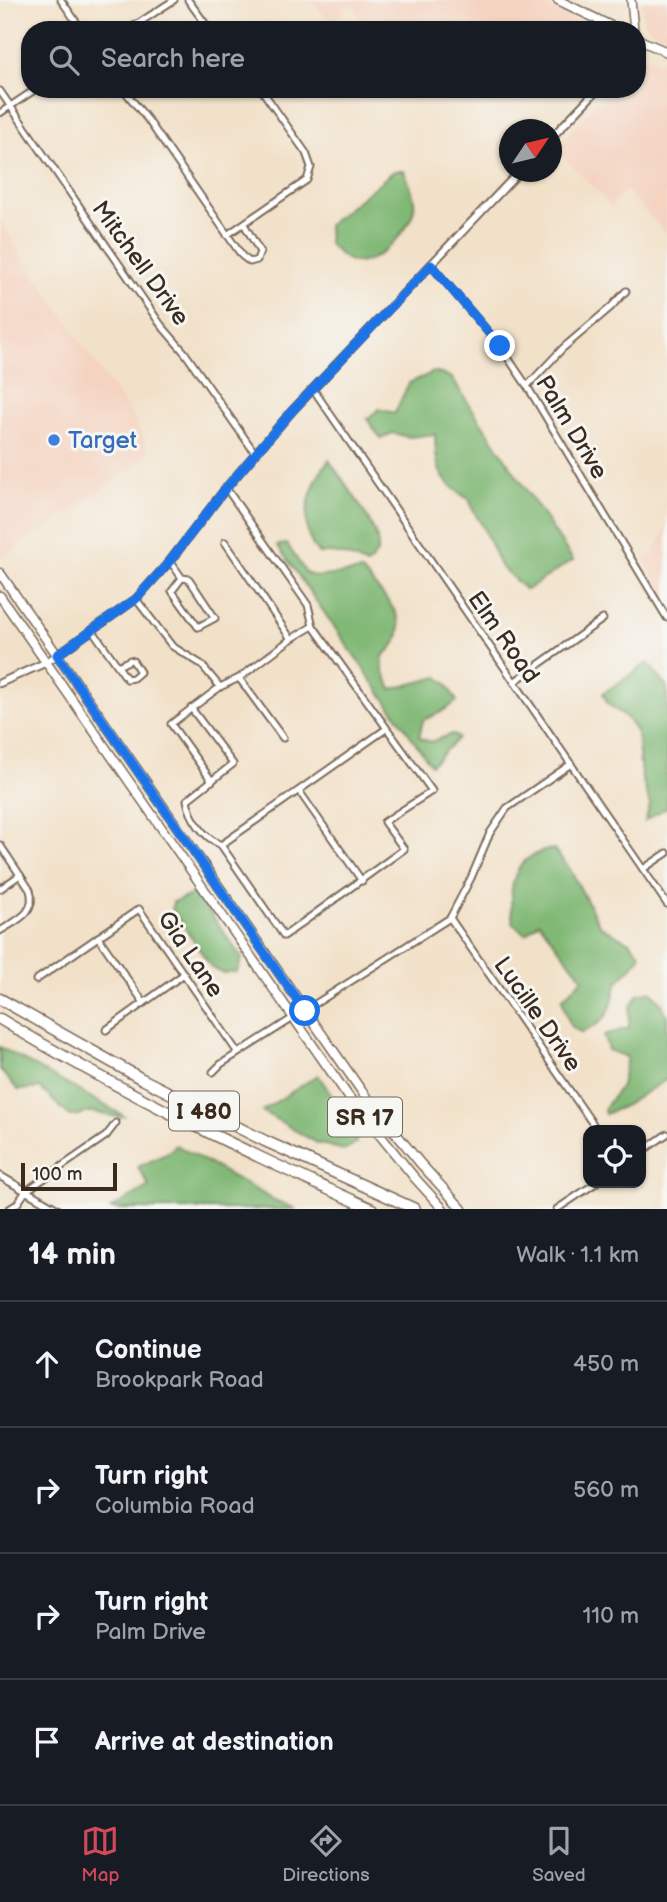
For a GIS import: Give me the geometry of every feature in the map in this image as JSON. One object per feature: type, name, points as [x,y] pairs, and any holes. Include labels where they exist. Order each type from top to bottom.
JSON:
[{"type":"highway","name":"I 480","points":[[0,999],[142,1079],[253,1135],[415,1209]]},
{"type":"highway","name":"I 480","points":[[0,1019],[136,1096],[260,1158],[372,1209]]},
{"type":"main road","points":[[558,0],[601,21]]},
{"type":"main road","points":[[631,0],[633,21]]},
{"type":"main road","points":[[646,43],[667,52]]},
{"type":"main road","name":"SR 17","points":[[0,573],[363,1093],[462,1209]]},
{"type":"main road","name":"SR 17","points":[[0,596],[293,1019],[381,1137],[443,1209]]},
{"type":"street","points":[[61,0],[76,21]]},
{"type":"street","points":[[142,21],[174,0]]},
{"type":"street","points":[[188,0],[203,21]]},
{"type":"street","name":"Mitchell Drive","points":[[0,91],[153,314],[185,352],[255,453]]},
{"type":"street","points":[[0,113],[22,98]]},
{"type":"street","points":[[130,98],[242,256],[250,262],[257,260],[260,252],[244,224]]},
{"type":"street","points":[[227,235],[307,180],[312,167],[306,153],[267,98]]},
{"type":"street","points":[[562,126],[589,98]]},
{"type":"street","points":[[0,684],[47,662],[136,599],[170,561],[255,453],[510,182]]},
{"type":"street","name":"Palm Drive","points":[[431,265],[500,346],[527,386],[667,618]]},
{"type":"street","points":[[527,386],[563,348],[611,307],[626,290]]},
{"type":"street","name":"Elm Road","points":[[313,389],[667,904]]},
{"type":"street","points":[[191,708],[233,764],[187,800],[189,808],[209,839],[221,845],[284,936],[404,849],[384,822],[432,791],[313,626],[308,605],[226,488]]},
{"type":"street","points":[[225,542],[291,639]]},
{"type":"street","points":[[170,561],[182,578],[188,579],[215,618],[205,625],[198,627],[172,591],[182,578]]},
{"type":"street","points":[[136,599],[172,646],[201,664],[220,687]]},
{"type":"street","points":[[514,682],[603,619]]},
{"type":"street","points":[[212,781],[171,724],[220,687],[239,678],[313,626]]},
{"type":"street","points":[[93,631],[118,666]]},
{"type":"street","points":[[239,678],[283,738]]},
{"type":"street","points":[[221,845],[386,729]]},
{"type":"street","points":[[213,1072],[220,1064],[450,918],[490,833],[507,808],[570,764]]},
{"type":"street","points":[[299,791],[362,881]]},
{"type":"street","points":[[0,845],[30,890],[33,904],[28,913],[0,932]]},
{"type":"street","points":[[643,869],[667,853]]},
{"type":"street","points":[[0,889],[20,875]]},
{"type":"street","name":"Gia Lane","points":[[36,980],[139,909],[238,1053]]},
{"type":"street","name":"Lucille Drive","points":[[450,918],[594,1125]]},
{"type":"street","points":[[98,937],[144,1003]]},
{"type":"street","points":[[106,1030],[184,974]]},
{"type":"street","points":[[9,1209],[17,1204],[26,1191],[106,1136],[116,1123]]},
{"type":"street","points":[[646,1149],[667,1134]]},
{"type":"street","points":[[0,1176],[57,1209]]},
{"type":"street","points":[[557,1209],[588,1188]]},
{"type":"shaded area","points":[[310,0],[533,0],[576,21],[360,21],[356,5],[341,7],[345,12],[331,21]]},
{"type":"shaded area","points":[[641,0],[667,0],[667,39],[649,29],[644,21]]},
{"type":"shaded area","points":[[646,55],[667,65],[667,234],[626,190],[611,206],[562,155],[562,139],[603,98],[646,98]]},
{"type":"shaded area","points":[[0,219],[23,258],[134,418],[149,451],[145,459],[0,560]]},
{"type":"shaded area","points":[[667,525],[667,599],[644,560],[653,554]]},
{"type":"green space","points":[[394,171],[404,171],[413,194],[412,216],[402,233],[378,255],[362,262],[347,260],[329,244],[328,225]]},
{"type":"green space","points":[[434,372],[451,377],[573,560],[526,590],[500,566],[470,500],[445,480],[436,457],[435,434],[409,437],[392,433],[381,439],[367,419],[379,409],[395,413],[409,383]]},
{"type":"green space","points":[[329,460],[366,516],[377,539],[377,552],[367,565],[338,554],[319,554],[312,544],[308,532],[308,507],[316,481]]},
{"type":"green space","points":[[287,544],[306,573],[316,577],[362,571],[389,602],[399,623],[399,634],[394,645],[383,656],[383,671],[392,689],[438,677],[446,683],[457,701],[423,720],[419,737],[430,742],[453,734],[458,738],[431,765],[277,545]]},
{"type":"green space","points":[[648,663],[667,687],[667,807],[645,821],[650,805],[641,775],[637,733],[626,717],[608,704],[603,693]]},
{"type":"green space","points":[[553,849],[570,869],[600,926],[631,943],[641,955],[619,981],[605,1017],[581,1033],[570,1025],[562,999],[583,979],[539,922],[526,934],[513,924],[511,898],[515,875],[528,858]]},
{"type":"green space","points":[[196,893],[242,958],[237,972],[224,973],[212,968],[172,909],[173,902]]},
{"type":"green space","points":[[651,991],[662,1004],[667,1016],[667,1079],[622,1107],[605,1114],[604,1109],[621,1086],[627,1057],[608,1050],[604,1035],[629,1028],[630,1008],[638,994]]},
{"type":"green space","points":[[0,1047],[124,1116],[91,1112],[70,1116],[40,1088],[18,1090],[0,1070]]},
{"type":"green space","points":[[318,1075],[356,1131],[356,1143],[344,1150],[317,1143],[262,1111]]},
{"type":"green space","points":[[176,1145],[276,1201],[296,1209],[111,1209],[149,1186],[138,1167],[168,1153]]},
{"type":"place","name":"Target","points":[[54,440]]},
{"type":"route","points":[[305,1011],[57,655],[136,599],[292,411],[431,265],[500,346]]}]
